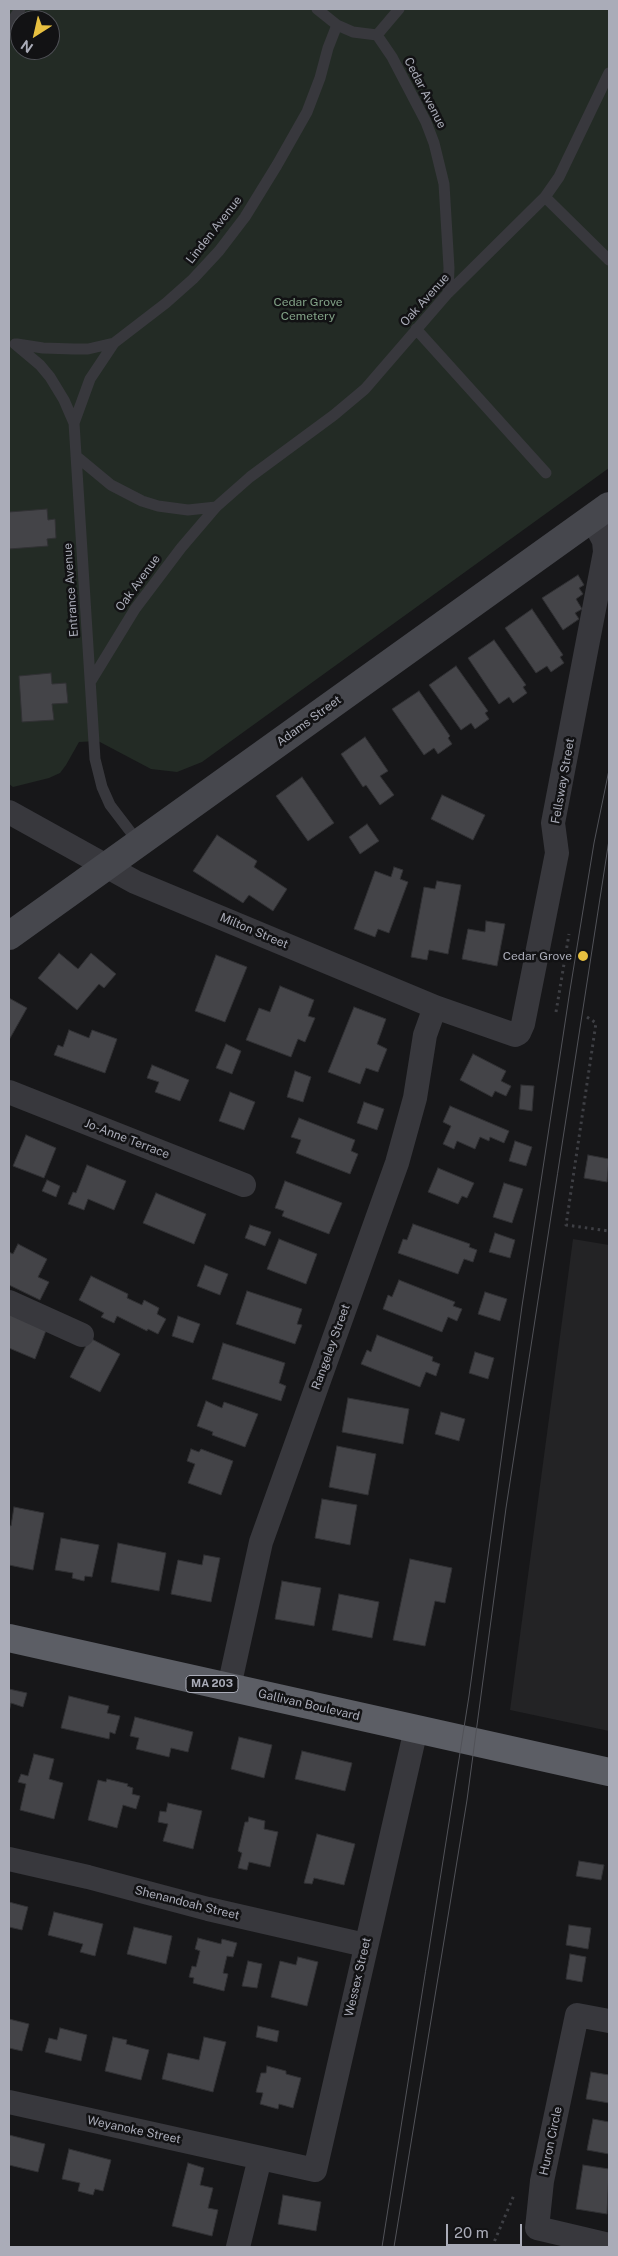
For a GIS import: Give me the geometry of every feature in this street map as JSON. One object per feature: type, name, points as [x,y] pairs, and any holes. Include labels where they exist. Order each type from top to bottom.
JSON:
[{"type":"highway","name":"Gallivan Boulevard","points":[[9,1638],[609,1772]]},
{"type":"main road","name":"Adams Street","points":[[9,936],[601,512]]},
{"type":"street","name":"Fellsway Street","points":[[507,1033],[515,1036],[523,1024],[557,853],[554,823],[606,552],[601,512]]},
{"type":"street","name":"Milton Street","points":[[9,812],[135,882],[435,1007],[507,1033]]},
{"type":"street","name":"Rangeley Street","points":[[228,1687],[261,1542],[399,1155],[415,1098],[424,1035],[435,1007]]},
{"type":"street","name":"Jo-Anne Terrace","points":[[9,1092],[244,1185]]},
{"type":"street","points":[[9,1302],[82,1335]]},
{"type":"street","name":"Wessex Street","points":[[260,2158],[315,2170],[416,1729]]},
{"type":"street","name":"Shenandoah Street","points":[[9,1859],[88,1877],[208,1909],[365,1945]]},
{"type":"street","name":"Huron Circle","points":[[609,2021],[577,2015],[542,2180],[537,2228],[609,2245]]},
{"type":"street","name":"Weyanoke Street","points":[[9,2102],[260,2158]]},
{"type":"street","points":[[238,2247],[260,2158]]},
{"type":"lane","points":[[9,26],[20,9]]},
{"type":"lane","points":[[317,9],[337,25],[353,32],[377,35],[400,9]]},
{"type":"lane","name":"Linden Avenue","points":[[74,423],[90,379],[114,343],[166,303],[193,279],[219,251],[245,217],[277,165],[306,112],[318,86],[337,25]]},
{"type":"lane","name":"Cedar Avenue","points":[[377,35],[415,100],[434,143],[444,184],[449,268],[448,293]]},
{"type":"lane","name":"Oak Avenue","points":[[91,681],[140,602],[216,507],[250,477],[350,402],[379,374],[448,293],[545,197],[559,177],[609,73]]},
{"type":"lane","points":[[545,197],[609,260]]},
{"type":"lane","points":[[416,329],[546,473]]},
{"type":"lane","points":[[12,341],[43,348],[74,349],[88,349],[114,343]]},
{"type":"lane","name":"Entrance Avenue","points":[[12,341],[40,365],[50,377],[64,400],[74,423],[95,759],[98,775],[110,805],[139,844]]},
{"type":"lane","points":[[76,456],[111,485],[142,501],[158,506],[188,510],[216,507]]},
{"type":"path","points":[[587,1017],[596,1023],[566,1224],[609,1231]]},
{"type":"path","points":[[492,2247],[521,2178],[542,2180]]},
{"type":"shaded area","points":[[573,1239],[609,1245],[609,1731],[510,1710]]},
{"type":"green space","name":"Cedar Grove Cemetery","points":[[9,9],[609,9],[609,468],[202,762],[177,772],[151,769],[98,741],[79,742],[60,773],[49,778],[13,787],[9,784]]},
{"type":"building","points":[[47,509],[48,520],[55,519],[56,538],[47,539],[48,546],[9,549],[9,512]]},
{"type":"building","points":[[578,575],[584,585],[579,588],[583,594],[576,599],[582,609],[575,613],[579,619],[563,630],[542,598]]},
{"type":"building","points":[[532,609],[563,655],[560,657],[564,663],[551,672],[547,666],[536,673],[505,628]]},
{"type":"building","points":[[494,640],[526,685],[523,687],[527,693],[513,703],[509,697],[499,704],[468,658]]},
{"type":"building","points":[[456,666],[488,711],[485,713],[489,719],[475,729],[471,723],[461,730],[429,685]]},
{"type":"building","points":[[51,673],[52,684],[66,683],[68,703],[52,704],[54,720],[22,722],[19,676]]},
{"type":"building","points":[[419,691],[450,736],[448,738],[452,744],[438,754],[434,748],[424,755],[392,709]]},
{"type":"building","points":[[365,737],[388,771],[380,776],[394,795],[380,805],[366,785],[363,787],[341,754]]},
{"type":"building","points":[[302,777],[334,823],[308,841],[276,796]]},
{"type":"building","points":[[442,795],[485,815],[473,840],[431,819]]},
{"type":"building","points":[[367,824],[379,841],[360,854],[349,837]]},
{"type":"building","points":[[217,835],[257,861],[254,867],[287,889],[273,911],[249,895],[243,903],[193,871]]},
{"type":"building","points":[[394,867],[403,870],[400,879],[408,882],[389,933],[378,929],[375,937],[354,929],[375,871],[391,877]]},
{"type":"building","points":[[437,881],[461,885],[448,954],[429,950],[427,960],[411,957],[424,887],[435,889]]},
{"type":"building","points":[[486,921],[505,924],[497,966],[462,959],[468,929],[485,932]]},
{"type":"building","points":[[59,953],[78,969],[91,953],[116,974],[104,988],[99,984],[77,1010],[38,978]]},
{"type":"building","points":[[216,955],[247,967],[225,1022],[195,1011]]},
{"type":"building","points":[[280,986],[314,1000],[308,1016],[315,1018],[305,1042],[298,1039],[291,1057],[246,1040],[259,1008],[270,1012]]},
{"type":"building","points":[[9,998],[27,1008],[9,1040]]},
{"type":"building","points":[[354,1007],[386,1019],[377,1044],[387,1049],[378,1072],[366,1068],[360,1084],[328,1072]]},
{"type":"building","points":[[69,1030],[89,1038],[92,1030],[117,1039],[105,1073],[54,1055],[58,1045],[63,1047]]},
{"type":"building","points":[[226,1044],[241,1051],[232,1074],[216,1068]]},
{"type":"building","points":[[473,1054],[506,1071],[501,1081],[511,1086],[506,1096],[495,1091],[492,1097],[460,1080]]},
{"type":"building","points":[[152,1065],[189,1080],[180,1101],[155,1092],[159,1082],[147,1078]]},
{"type":"building","points":[[295,1071],[311,1077],[303,1102],[287,1097]]},
{"type":"building","points":[[521,1085],[534,1086],[532,1111],[519,1109]]},
{"type":"building","points":[[230,1092],[255,1102],[244,1130],[219,1121]]},
{"type":"building","points":[[364,1102],[384,1109],[377,1130],[357,1123]]},
{"type":"building","points":[[450,1106],[509,1131],[504,1143],[490,1137],[489,1141],[480,1137],[475,1149],[457,1141],[454,1149],[443,1144],[451,1126],[443,1122]]},
{"type":"building","points":[[299,1118],[355,1140],[351,1151],[358,1154],[350,1174],[296,1153],[301,1140],[291,1137]]},
{"type":"building","points":[[26,1135],[56,1148],[44,1178],[13,1166]]},
{"type":"building","points":[[515,1141],[532,1147],[526,1166],[509,1161]]},
{"type":"building","points":[[588,1155],[609,1159],[607,1182],[584,1178]]},
{"type":"building","points":[[87,1165],[126,1181],[114,1210],[88,1199],[84,1210],[68,1204],[73,1192],[76,1193]]},
{"type":"building","points":[[438,1168],[474,1183],[467,1198],[462,1196],[458,1204],[428,1192]]},
{"type":"building","points":[[47,1180],[60,1186],[56,1197],[42,1191]]},
{"type":"building","points":[[285,1181],[342,1203],[329,1234],[282,1216],[284,1211],[275,1208]]},
{"type":"building","points":[[504,1183],[523,1189],[512,1223],[493,1217]]},
{"type":"building","points":[[156,1193],[206,1214],[194,1244],[143,1223]]},
{"type":"building","points":[[413,1224],[470,1244],[469,1247],[477,1250],[473,1262],[464,1259],[458,1274],[398,1253],[403,1239],[407,1240]]},
{"type":"building","points":[[250,1225],[271,1232],[265,1246],[245,1238]]},
{"type":"building","points":[[495,1233],[515,1240],[510,1258],[489,1252]]},
{"type":"building","points":[[279,1239],[317,1254],[306,1284],[267,1269]]},
{"type":"building","points":[[18,1244],[47,1259],[38,1277],[49,1282],[40,1300],[9,1285],[9,1252],[13,1254]]},
{"type":"building","points":[[205,1265],[228,1274],[220,1295],[197,1286]]},
{"type":"building","points":[[91,1276],[128,1294],[127,1298],[142,1305],[144,1300],[159,1308],[157,1314],[166,1319],[158,1334],[148,1329],[147,1331],[117,1316],[114,1323],[101,1317],[104,1313],[79,1300]]},
{"type":"building","points":[[399,1280],[455,1302],[453,1306],[462,1309],[457,1321],[448,1317],[442,1332],[383,1309],[388,1295],[392,1297]]},
{"type":"building","points":[[247,1291],[302,1309],[297,1324],[302,1325],[295,1344],[236,1324]]},
{"type":"building","points":[[485,1292],[507,1299],[500,1321],[478,1314]]},
{"type":"building","points":[[9,1313],[47,1328],[35,1359],[9,1348]]},
{"type":"building","points":[[178,1316],[200,1324],[193,1343],[172,1336]]},
{"type":"building","points":[[377,1335],[433,1357],[432,1361],[440,1364],[436,1376],[426,1372],[420,1387],[361,1364],[367,1350],[371,1352]]},
{"type":"building","points":[[90,1338],[120,1354],[100,1392],[70,1377]]},
{"type":"building","points":[[223,1343],[285,1363],[279,1383],[286,1386],[281,1401],[212,1379]]},
{"type":"building","points":[[475,1352],[494,1358],[488,1379],[469,1373]]},
{"type":"building","points":[[348,1398],[409,1409],[403,1444],[342,1432]]},
{"type":"building","points":[[206,1401],[222,1408],[224,1402],[258,1414],[245,1447],[212,1435],[213,1432],[197,1426]]},
{"type":"building","points":[[441,1412],[465,1419],[459,1441],[435,1434]]},
{"type":"building","points":[[337,1446],[376,1454],[368,1495],[329,1487]]},
{"type":"building","points":[[191,1449],[199,1452],[201,1449],[233,1461],[221,1495],[188,1483],[195,1464],[187,1461]]},
{"type":"building","points":[[322,1499],[357,1505],[350,1545],[315,1538]]},
{"type":"building","points":[[14,1507],[44,1513],[33,1570],[9,1565],[9,1525],[11,1526]]},
{"type":"building","points":[[61,1538],[99,1545],[92,1577],[85,1576],[84,1581],[72,1578],[73,1573],[55,1570]]},
{"type":"building","points":[[118,1543],[166,1553],[159,1591],[111,1582]]},
{"type":"building","points":[[204,1555],[220,1558],[211,1602],[171,1594],[178,1560],[202,1565]]},
{"type":"building","points":[[410,1559],[452,1568],[445,1603],[435,1601],[425,1646],[393,1640]]},
{"type":"building","points":[[282,1581],[321,1588],[314,1626],[275,1619]]},
{"type":"building","points":[[339,1594],[379,1602],[372,1638],[332,1630]]},
{"type":"building","points":[[9,1689],[27,1693],[23,1707],[11,1703],[9,1712]]},
{"type":"building","points":[[69,1696],[109,1706],[107,1713],[120,1716],[115,1734],[110,1732],[109,1739],[61,1728]]},
{"type":"building","points":[[135,1717],[193,1732],[188,1752],[171,1748],[169,1757],[136,1749],[139,1738],[130,1736]]},
{"type":"building","points":[[239,1737],[272,1745],[264,1778],[231,1769]]},
{"type":"building","points":[[302,1751],[352,1763],[345,1791],[295,1779]]},
{"type":"building","points":[[34,1754],[54,1759],[49,1779],[63,1783],[54,1819],[20,1810],[26,1784],[18,1782],[21,1774],[28,1776]]},
{"type":"building","points":[[107,1779],[128,1784],[127,1786],[133,1788],[132,1794],[140,1796],[136,1809],[123,1805],[117,1828],[88,1820],[98,1780],[106,1782]]},
{"type":"building","points":[[168,1803],[202,1811],[193,1849],[163,1841],[168,1824],[158,1822],[160,1811],[166,1812]]},
{"type":"building","points":[[249,1817],[265,1821],[264,1829],[278,1832],[270,1867],[249,1862],[247,1870],[238,1868],[242,1853],[238,1851],[245,1822],[248,1822]]},
{"type":"building","points":[[317,1834],[355,1844],[344,1885],[314,1878],[312,1884],[304,1883]]},
{"type":"building","points":[[579,1861],[604,1865],[601,1880],[576,1876]]},
{"type":"building","points":[[9,1902],[28,1907],[22,1930],[9,1927]]},
{"type":"building","points":[[54,1912],[103,1924],[95,1956],[80,1952],[83,1944],[48,1935]]},
{"type":"building","points":[[569,1925],[591,1928],[588,1949],[566,1945]]},
{"type":"building","points":[[134,1927],[172,1936],[166,1964],[127,1954]]},
{"type":"building","points":[[198,1938],[221,1944],[222,1939],[237,1943],[233,1957],[227,1956],[223,1973],[228,1974],[224,1991],[193,1983],[194,1978],[189,1977],[192,1966],[196,1967],[200,1951],[195,1949]]},
{"type":"building","points":[[570,1954],[586,1957],[582,1982],[566,1979]]},
{"type":"building","points":[[298,1957],[318,1962],[307,2006],[271,1997],[280,1961],[296,1965]]},
{"type":"building","points":[[248,1961],[262,1964],[257,1988],[242,1986]]},
{"type":"building","points":[[9,2019],[29,2024],[22,2051],[9,2048]]},
{"type":"building","points":[[258,2026],[279,2031],[277,2042],[256,2037]]},
{"type":"building","points":[[60,2028],[87,2035],[81,2061],[45,2052],[49,2038],[57,2040]]},
{"type":"building","points":[[113,2037],[127,2040],[126,2044],[149,2050],[141,2080],[105,2071]]},
{"type":"building","points":[[204,2037],[226,2042],[213,2092],[162,2079],[168,2053],[199,2060]]},
{"type":"building","points":[[267,2066],[286,2071],[286,2074],[301,2078],[293,2108],[279,2104],[278,2109],[260,2104],[263,2093],[256,2092],[261,2073],[266,2073]]},
{"type":"building","points":[[591,2072],[609,2075],[609,2103],[586,2099]]},
{"type":"building","points":[[593,2119],[609,2122],[609,2154],[587,2150]]},
{"type":"building","points":[[9,2135],[45,2144],[38,2172],[9,2165]]},
{"type":"building","points":[[69,2149],[111,2160],[103,2191],[95,2189],[93,2195],[78,2191],[80,2183],[62,2179]]},
{"type":"building","points":[[188,2163],[204,2168],[200,2185],[213,2188],[208,2208],[218,2210],[212,2236],[172,2226]]},
{"type":"building","points":[[583,2165],[609,2169],[607,2214],[576,2209]]},
{"type":"building","points":[[283,2195],[321,2202],[316,2231],[278,2224]]},
{"type":"tram line","points":[[382,2247],[469,1696],[522,1306],[570,990],[594,843],[609,770]]},
{"type":"tram line","points":[[394,2247],[467,1800],[506,1508],[609,840]]},
{"type":"place","name":"Cedar Grove","points":[[583,956]]}]
